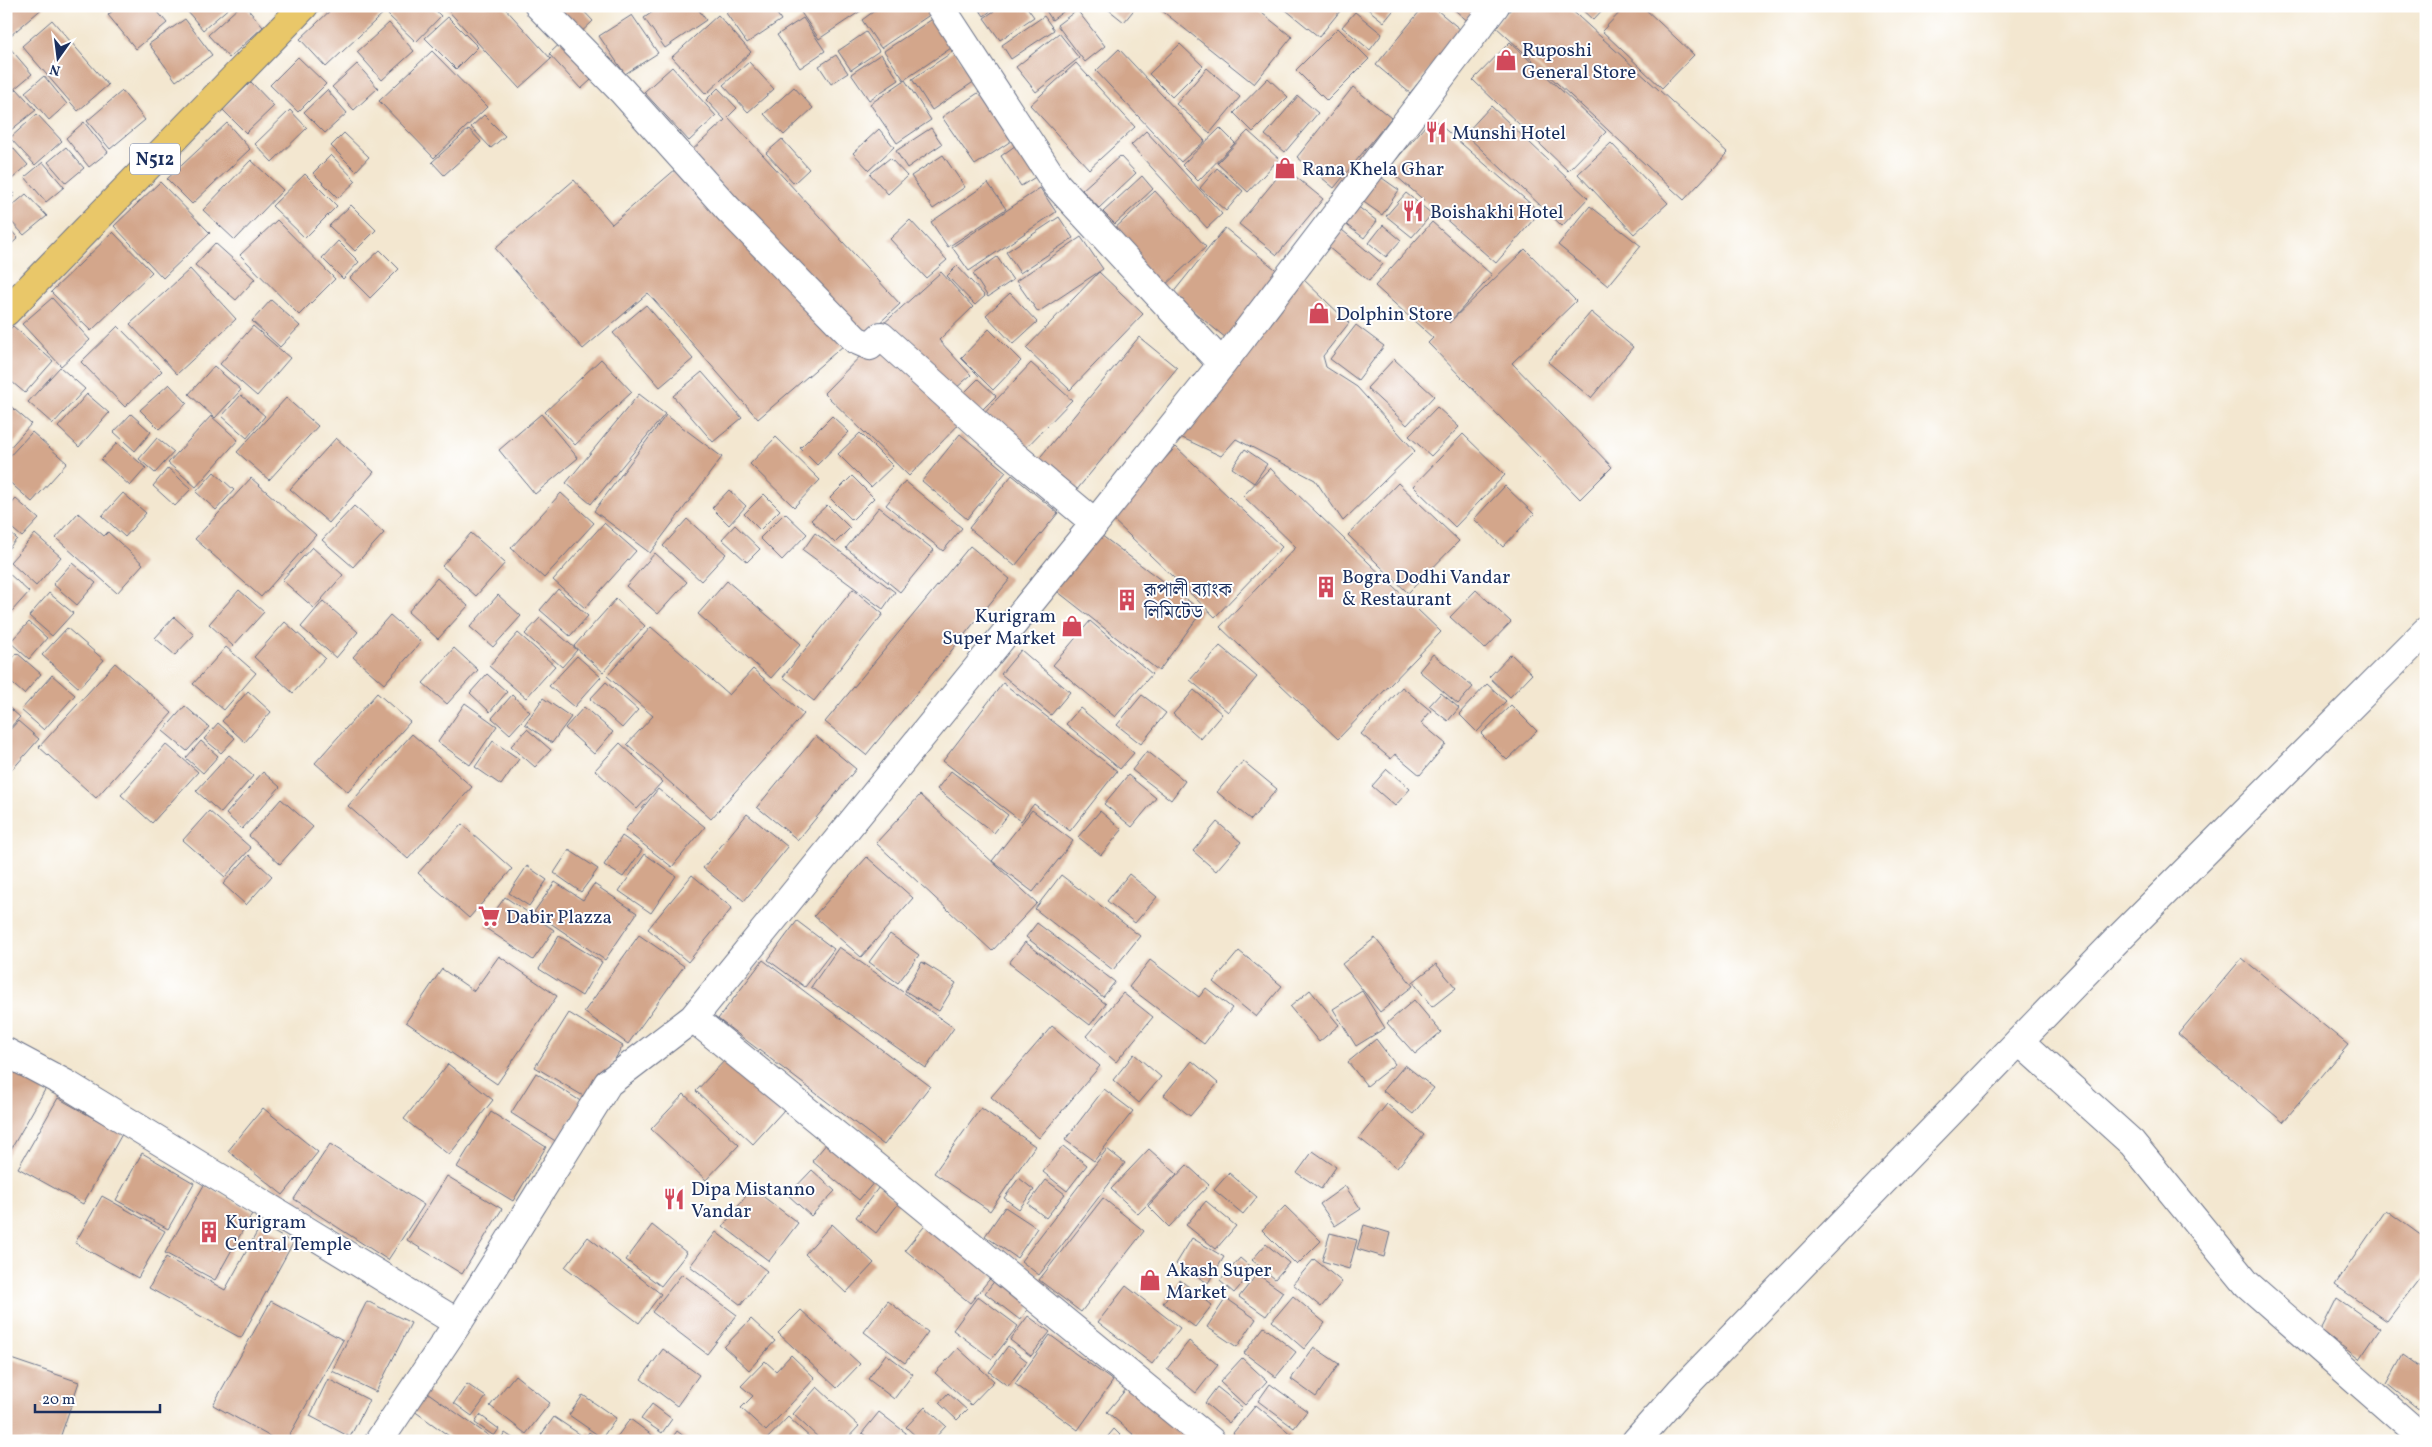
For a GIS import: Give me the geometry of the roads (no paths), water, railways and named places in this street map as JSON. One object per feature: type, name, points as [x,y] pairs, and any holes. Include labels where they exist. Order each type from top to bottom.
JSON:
[{"type":"highway","name":"N512","points":[[6,312],[304,6]]},
{"type":"street","points":[[539,6],[622,91],[728,209],[856,340],[870,346],[881,336],[998,442],[1095,523]]},
{"type":"street","points":[[940,6],[1057,185],[1222,364]]},
{"type":"street","points":[[379,1441],[458,1323],[608,1083],[692,1018],[1222,364],[1494,6]]},
{"type":"street","points":[[1636,1441],[1681,1390],[2019,1041],[2426,631]]},
{"type":"street","points":[[692,1018],[1211,1441]]},
{"type":"street","points":[[2019,1041],[2132,1142],[2247,1284],[2426,1440]]},
{"type":"street","points":[[6,1052],[66,1084],[458,1323]]},
{"type":"place","name":"Ruposhi General Store","points":[[1506,60]]},
{"type":"place","name":"Munshi Hotel","points":[[1436,132]]},
{"type":"place","name":"Rana Khela Ghar","points":[[1285,168]]},
{"type":"place","name":"Boishakhi Hotel","points":[[1413,211]]},
{"type":"place","name":"Dolphin Store","points":[[1319,313]]},
{"type":"place","name":"Bogra Dodhi Vandar & Restaurant","points":[[1326,587]]},
{"type":"place","name":"রূপালী ব্যাংক লিমিটেড","points":[[1127,600]]},
{"type":"place","name":"Kurigram Super Market","points":[[1072,626]]},
{"type":"place","name":"Dabir Plazza","points":[[489,916]]},
{"type":"place","name":"Dipa Mistanno Vandar","points":[[674,1199]]},
{"type":"place","name":"Kurigram Central Temple","points":[[209,1232]]},
{"type":"place","name":"Akash Super Market","points":[[1150,1280]]}]
